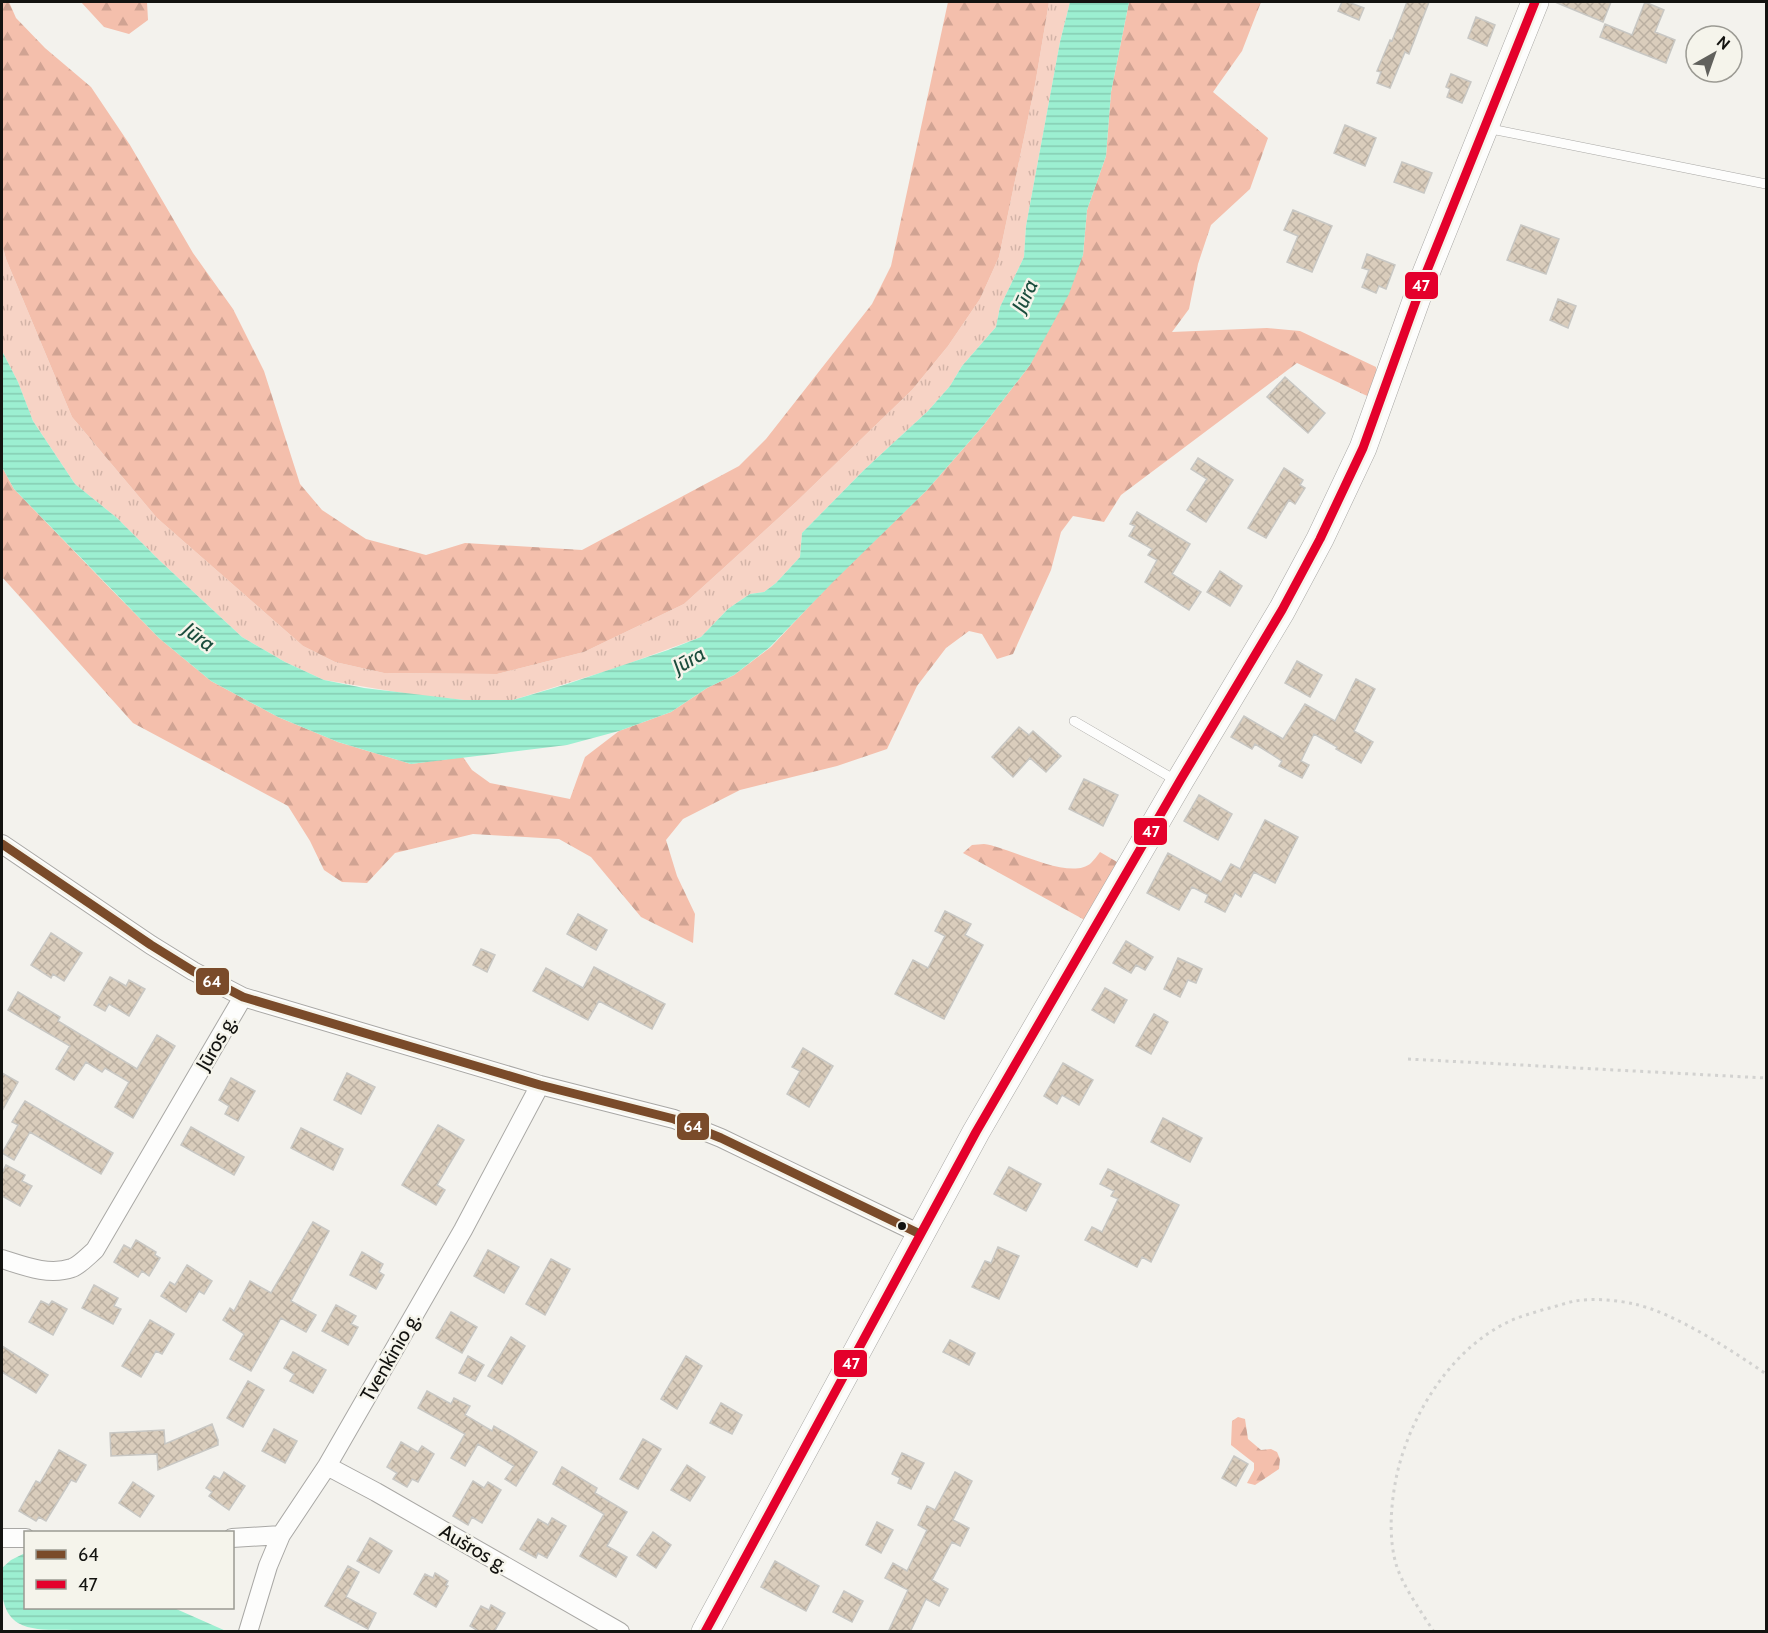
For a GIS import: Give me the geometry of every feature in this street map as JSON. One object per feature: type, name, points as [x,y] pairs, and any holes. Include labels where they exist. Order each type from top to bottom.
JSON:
[{"type":"main road","points":[[705,1632],[976,1132],[1286,602],[1320,539],[1363,448],[1426,273],[1535,2]]},
{"type":"street","points":[[2,844],[193,971],[243,997]]},
{"type":"street","name":"Jūros g.","points":[[2,1258],[26,1267],[54,1272],[74,1268],[95,1250],[243,997],[540,1085],[697,1127],[920,1234]]},
{"type":"street","name":"Tvenkinio g.","points":[[248,1632],[268,1566],[281,1535],[327,1466],[467,1224],[540,1085]]},
{"type":"street","name":"Aušros g.","points":[[327,1466],[620,1632]]},
{"type":"street","points":[[234,1538],[281,1535]]},
{"type":"street","points":[[2,1538],[24,1538]]},
{"type":"lane","points":[[1484,127],[1767,184]]},
{"type":"lane","points":[[1074,721],[1179,782]]},
{"type":"path","points":[[1408,1059],[1767,1078]]},
{"type":"path","points":[[1434,1632],[1416,1604],[1396,1565],[1392,1533],[1393,1491],[1405,1446],[1424,1406],[1434,1389],[1468,1349],[1510,1321],[1529,1314],[1577,1300],[1611,1301],[1636,1304],[1670,1317],[1767,1374]]},
{"type":"green space","points":[[2,2],[9,2],[16,18],[45,48],[91,87],[130,145],[193,253],[233,309],[264,371],[300,484],[322,510],[366,539],[426,555],[465,543],[582,550],[739,466],[766,439],[872,304],[891,266],[948,2],[1049,2],[1035,85],[999,257],[980,299],[948,346],[912,390],[796,502],[684,604],[584,652],[497,674],[384,673],[335,662],[303,646],[157,518],[72,417],[6,259],[2,244]]},
{"type":"green space","points":[[81,2],[147,2],[148,20],[129,34],[104,27]]},
{"type":"green space","points":[[1049,2],[1070,2],[1060,42],[1026,226],[1024,257],[1000,307],[996,327],[962,366],[950,386],[928,411],[864,470],[802,533],[800,557],[776,583],[764,592],[750,594],[728,609],[701,637],[619,667],[513,700],[464,700],[414,695],[324,680],[285,662],[242,637],[117,518],[75,484],[33,421],[18,382],[2,351],[2,244],[6,259],[72,417],[157,518],[303,646],[335,662],[384,673],[497,674],[584,652],[684,604],[796,502],[912,390],[948,346],[980,299],[999,257],[1035,85]]},
{"type":"green space","points":[[1129,2],[1261,2],[1242,51],[1213,92],[1268,138],[1250,189],[1211,225],[1198,264],[1189,309],[1172,332],[1267,328],[1300,331],[1376,367],[1380,402],[1297,363],[1121,495],[1104,522],[1073,516],[1061,532],[1051,570],[1013,654],[997,659],[982,634],[969,631],[946,648],[917,686],[887,749],[837,766],[740,790],[683,819],[666,840],[677,876],[695,914],[693,943],[641,917],[591,857],[559,839],[473,834],[395,853],[367,883],[342,882],[324,870],[310,841],[288,806],[133,723],[2,577],[2,467],[14,489],[102,580],[159,638],[211,681],[278,717],[338,742],[411,764],[463,757],[472,770],[490,783],[570,799],[585,757],[619,731],[671,712],[707,688],[734,675],[771,647],[832,582],[927,490],[983,426],[1030,365],[1083,255],[1087,210],[1106,156],[1111,92]]},
{"type":"green space","points":[[984,844],[1055,866],[1081,868],[1091,863],[1100,852],[1124,866],[1090,923],[963,853],[972,845]]},
{"type":"green space","points":[[1238,1417],[1245,1419],[1248,1439],[1261,1450],[1271,1449],[1277,1452],[1280,1459],[1279,1469],[1255,1485],[1247,1483],[1254,1470],[1254,1463],[1231,1445],[1232,1421]]},
{"type":"water","name":"Jūra","points":[[1070,2],[1129,2],[1111,92],[1106,156],[1087,210],[1083,255],[1069,294],[1030,365],[983,426],[927,490],[770,647],[734,675],[707,688],[671,712],[619,731],[567,745],[411,764],[338,742],[278,717],[211,681],[159,638],[14,489],[2,467],[2,351],[18,382],[33,421],[75,484],[117,518],[242,637],[285,662],[324,680],[364,688],[464,700],[513,700],[564,685],[701,637],[728,609],[750,594],[764,592],[776,583],[800,557],[802,533],[864,470],[928,411],[950,386],[962,366],[996,327],[1000,307],[1024,257],[1026,226],[1060,42]]},
{"type":"water","points":[[24,1554],[24,1609],[176,1609],[226,1631],[111,1632],[45,1630],[24,1626],[12,1618],[3,1598],[2,1568],[11,1560]]},
{"type":"building","points":[[1342,2],[1364,8],[1359,20],[1338,11]]},
{"type":"building","points":[[1407,2],[1429,2],[1409,54],[1405,52],[1390,88],[1377,83],[1381,72],[1377,71]]},
{"type":"building","points":[[1555,2],[1611,2],[1603,22]]},
{"type":"building","points":[[1645,2],[1664,10],[1655,32],[1675,40],[1666,63],[1600,37],[1605,24],[1632,35]]},
{"type":"building","points":[[1476,17],[1495,25],[1487,46],[1468,38]]},
{"type":"building","points":[[1451,74],[1471,82],[1462,103],[1447,97],[1450,89],[1446,87]]},
{"type":"building","points":[[1345,125],[1376,138],[1365,166],[1334,153]]},
{"type":"building","points":[[1402,162],[1432,173],[1424,193],[1394,182]]},
{"type":"building","points":[[1293,210],[1332,226],[1312,272],[1287,262],[1298,236],[1284,230]]},
{"type":"building","points":[[1521,225],[1559,239],[1546,274],[1507,260]]},
{"type":"building","points":[[1367,254],[1395,265],[1386,289],[1379,286],[1376,293],[1362,287],[1369,270],[1362,268]]},
{"type":"building","points":[[1558,299],[1576,306],[1568,328],[1550,320]]},
{"type":"building","points":[[1285,377],[1325,413],[1308,433],[1267,397]]},
{"type":"building","points":[[1198,458],[1233,480],[1206,522],[1187,510],[1207,479],[1191,469]]},
{"type":"building","points":[[1284,468],[1303,480],[1300,485],[1305,488],[1295,504],[1289,500],[1266,538],[1248,528]]},
{"type":"building","points":[[1137,512],[1190,544],[1172,574],[1201,592],[1189,610],[1145,582],[1157,560],[1148,555],[1152,549],[1129,536],[1135,526],[1130,524]]},
{"type":"building","points":[[1220,571],[1242,586],[1230,606],[1207,592]]},
{"type":"building","points":[[1297,661],[1322,675],[1310,697],[1285,683]]},
{"type":"building","points":[[1356,679],[1375,689],[1354,731],[1373,742],[1361,763],[1314,734],[1301,761],[1309,765],[1302,778],[1279,766],[1282,761],[1255,744],[1252,749],[1231,737],[1244,716],[1283,739],[1305,704],[1335,721]]},
{"type":"building","points":[[1019,727],[1029,735],[1033,731],[1061,756],[1046,772],[1030,758],[1013,777],[992,757]]},
{"type":"building","points":[[1084,779],[1118,795],[1103,826],[1069,809]]},
{"type":"building","points":[[1199,795],[1232,814],[1218,840],[1184,821]]},
{"type":"building","points":[[1265,820],[1298,837],[1275,883],[1254,872],[1241,897],[1235,893],[1225,912],[1205,902],[1208,895],[1192,887],[1179,910],[1147,893],[1168,853],[1221,882],[1231,864],[1240,869]]},
{"type":"building","points":[[945,911],[971,924],[965,935],[983,945],[944,1019],[895,994],[913,960],[928,968],[945,936],[935,931]]},
{"type":"building","points":[[578,914],[607,930],[596,950],[567,934]]},
{"type":"building","points":[[51,933],[82,953],[64,981],[53,974],[51,978],[31,965]]},
{"type":"building","points":[[1126,941],[1153,957],[1145,970],[1136,965],[1131,973],[1113,963]]},
{"type":"building","points":[[481,949],[495,955],[487,972],[473,965]]},
{"type":"building","points":[[1178,958],[1202,969],[1196,983],[1188,980],[1180,997],[1164,989]]},
{"type":"building","points":[[594,967],[665,1004],[652,1029],[599,1001],[588,1020],[533,991],[546,968],[583,988]]},
{"type":"building","points":[[110,977],[126,986],[129,980],[145,989],[129,1016],[109,1004],[105,1011],[94,1005]]},
{"type":"building","points":[[1105,988],[1127,1000],[1114,1023],[1092,1010]]},
{"type":"building","points":[[18,992],[60,1017],[58,1021],[137,1069],[157,1035],[175,1046],[133,1118],[115,1107],[129,1082],[105,1068],[102,1072],[86,1062],[74,1080],[56,1069],[70,1046],[8,1010]]},
{"type":"building","points":[[1154,1014],[1168,1022],[1151,1054],[1136,1046]]},
{"type":"building","points":[[803,1048],[833,1066],[809,1107],[787,1094],[800,1071],[792,1067]]},
{"type":"building","points":[[1063,1063],[1093,1080],[1079,1105],[1062,1095],[1057,1104],[1044,1096]]},
{"type":"building","points":[[2,1073],[18,1082],[2,1111]]},
{"type":"building","points":[[347,1073],[375,1087],[361,1114],[334,1100]]},
{"type":"building","points":[[231,1078],[255,1091],[238,1121],[225,1114],[229,1106],[219,1100]]},
{"type":"building","points":[[25,1101],[113,1153],[101,1174],[30,1132],[14,1160],[2,1153],[18,1125],[12,1122]]},
{"type":"building","points":[[1163,1118],[1202,1138],[1190,1162],[1151,1142]]},
{"type":"building","points":[[438,1125],[464,1140],[437,1185],[445,1190],[436,1205],[402,1185]]},
{"type":"building","points":[[191,1127],[244,1157],[234,1175],[181,1145]]},
{"type":"building","points":[[301,1128],[343,1149],[333,1170],[291,1148]]},
{"type":"building","points":[[6,1165],[25,1175],[22,1181],[32,1186],[20,1206],[2,1196],[2,1173]]},
{"type":"building","points":[[1009,1167],[1041,1184],[1026,1211],[994,1194]]},
{"type":"building","points":[[1108,1169],[1179,1205],[1151,1262],[1142,1257],[1137,1267],[1085,1240],[1092,1227],[1102,1232],[1118,1199],[1111,1196],[1114,1191],[1100,1184]]},
{"type":"building","points":[[313,1222],[329,1231],[291,1301],[316,1315],[306,1332],[281,1318],[251,1371],[230,1359],[244,1334],[223,1320],[230,1308],[234,1311],[250,1281],[271,1293]]},
{"type":"building","points":[[136,1240],[156,1252],[155,1255],[160,1258],[149,1276],[142,1271],[138,1277],[114,1262],[124,1245],[131,1249]]},
{"type":"building","points":[[998,1247],[1019,1256],[999,1299],[972,1287],[985,1261],[991,1263]]},
{"type":"building","points":[[488,1250],[519,1267],[504,1293],[474,1276]]},
{"type":"building","points":[[362,1252],[383,1264],[379,1272],[384,1275],[376,1289],[350,1275]]},
{"type":"building","points":[[551,1259],[570,1269],[545,1315],[526,1304]]},
{"type":"building","points":[[187,1265],[212,1281],[204,1294],[199,1291],[186,1312],[161,1296],[170,1282],[175,1285]]},
{"type":"building","points":[[94,1285],[118,1298],[114,1306],[121,1309],[113,1324],[82,1308]]},
{"type":"building","points":[[41,1301],[49,1305],[52,1301],[67,1309],[53,1335],[29,1322]]},
{"type":"building","points":[[336,1305],[356,1316],[351,1324],[358,1327],[348,1345],[322,1331]]},
{"type":"building","points":[[451,1312],[477,1327],[462,1353],[436,1338]]},
{"type":"building","points":[[150,1320],[174,1334],[162,1354],[156,1351],[141,1377],[122,1366]]},
{"type":"building","points":[[511,1337],[525,1346],[502,1384],[488,1376]]},
{"type":"building","points":[[950,1340],[975,1353],[969,1365],[943,1352]]},
{"type":"building","points":[[2,1346],[48,1375],[36,1393],[2,1372]]},
{"type":"building","points":[[293,1352],[326,1370],[313,1393],[290,1381],[294,1374],[284,1368]]},
{"type":"building","points":[[468,1356],[484,1365],[475,1381],[459,1373]]},
{"type":"building","points":[[686,1356],[702,1366],[677,1409],[661,1399]]},
{"type":"building","points":[[248,1381],[264,1390],[243,1427],[227,1418]]},
{"type":"building","points":[[427,1391],[451,1404],[454,1398],[470,1406],[465,1415],[492,1431],[494,1426],[537,1452],[516,1486],[505,1479],[514,1466],[478,1444],[465,1466],[451,1458],[465,1434],[418,1408]]},
{"type":"building","points":[[721,1403],[742,1415],[732,1434],[710,1423]]},
{"type":"building","points":[[212,1424],[218,1445],[158,1470],[157,1454],[111,1456],[110,1433],[164,1430],[165,1444]]},
{"type":"building","points":[[274,1429],[297,1441],[285,1463],[262,1451]]},
{"type":"building","points":[[643,1439],[661,1449],[638,1489],[620,1479]]},
{"type":"building","points":[[401,1442],[418,1452],[422,1446],[434,1454],[418,1482],[412,1479],[407,1487],[393,1479],[397,1473],[387,1467]]},
{"type":"building","points":[[59,1450],[86,1465],[76,1482],[71,1480],[46,1521],[39,1517],[36,1521],[19,1511],[36,1481],[40,1483]]},
{"type":"building","points":[[902,1453],[924,1463],[911,1489],[898,1483],[900,1478],[892,1474]]},
{"type":"building","points":[[1234,1456],[1248,1464],[1236,1486],[1222,1478]]},
{"type":"building","points":[[687,1465],[705,1477],[690,1501],[671,1490]]},
{"type":"building","points":[[562,1467],[597,1488],[595,1493],[627,1512],[607,1546],[627,1557],[616,1577],[580,1556],[604,1514],[553,1484]]},
{"type":"building","points":[[224,1472],[245,1486],[229,1510],[209,1496],[212,1492],[206,1488],[214,1476],[220,1479]]},
{"type":"building","points":[[955,1472],[972,1481],[953,1520],[969,1528],[960,1546],[952,1542],[932,1580],[948,1589],[939,1606],[926,1599],[910,1632],[888,1632],[908,1590],[885,1578],[893,1563],[907,1571],[927,1530],[918,1525],[927,1506],[935,1510]]},
{"type":"building","points":[[473,1481],[484,1488],[488,1482],[501,1490],[482,1523],[472,1517],[468,1525],[453,1516]]},
{"type":"building","points":[[133,1482],[154,1496],[140,1517],[119,1503]]},
{"type":"building","points":[[552,1518],[566,1526],[547,1558],[538,1553],[536,1558],[520,1549],[538,1519],[548,1525]]},
{"type":"building","points":[[877,1522],[893,1530],[881,1553],[866,1545]]},
{"type":"building","points":[[653,1532],[671,1545],[656,1568],[637,1555]]},
{"type":"building","points":[[370,1538],[392,1551],[379,1573],[357,1561]]},
{"type":"building","points":[[775,1561],[819,1586],[806,1611],[761,1587]]},
{"type":"building","points":[[348,1566],[359,1572],[346,1597],[376,1613],[368,1629],[325,1606]]},
{"type":"building","points":[[435,1573],[448,1581],[446,1585],[448,1586],[436,1607],[414,1594],[425,1574],[433,1578]]},
{"type":"building","points":[[844,1591],[863,1601],[852,1622],[833,1612]]},
{"type":"building","points":[[491,1605],[505,1613],[494,1632],[480,1632],[470,1626],[481,1606],[489,1610]]},
{"type":"transit line","name":"47","points":[[705,1632],[976,1132],[1282,610],[1320,539],[1363,448],[1426,273],[1535,2]]},
{"type":"transit line","name":"64","points":[[2,844],[151,945],[193,971],[243,997],[540,1085],[674,1119],[721,1138],[920,1234]]}]
